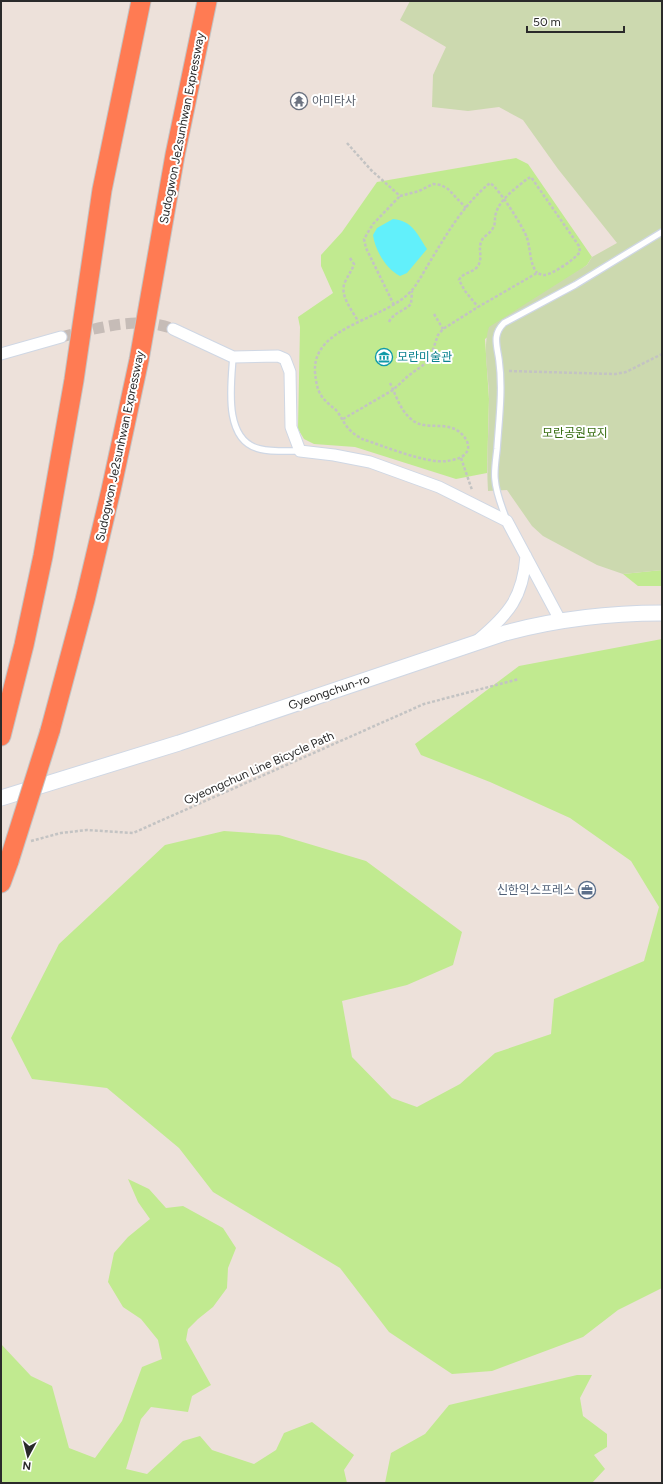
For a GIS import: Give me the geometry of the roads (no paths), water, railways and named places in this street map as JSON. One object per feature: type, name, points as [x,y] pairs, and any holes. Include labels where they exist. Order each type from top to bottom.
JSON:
[{"type":"highway","points":[[1,736],[24,645],[43,556],[74,380],[102,190],[141,1]]},
{"type":"highway","name":"Sudogwon Je2sunhwan Expressway","points":[[1,883],[50,731],[85,600],[113,482],[139,360],[175,155],[207,1]]},
{"type":"street","points":[[173,329],[233,357],[278,356],[285,359],[290,372],[291,427],[300,451],[334,455],[370,462],[420,479],[507,521],[560,620]]},
{"type":"street","points":[[1,354],[61,337]]},
{"type":"street","points":[[474,643],[492,628],[513,604],[523,580],[526,556]]},
{"type":"street","name":"Gyeongchun-ro","points":[[1,798],[179,743],[474,643],[560,620],[626,613],[662,613]]},
{"type":"lane","points":[[507,521],[499,501],[495,477],[500,398],[500,371],[495,335],[504,323],[575,285],[662,232]]},
{"type":"lane","points":[[233,357],[231,404],[233,417],[239,435],[252,446],[261,450],[300,451]]},
{"type":"water","points":[[393,219],[400,220],[410,225],[427,249],[407,273],[400,276],[390,269],[382,258],[376,247],[373,235],[377,228]]},
{"type":"tunnel","points":[[61,337],[102,327],[132,323],[160,325],[173,329]]},
{"type":"place","name":"아미타사","points":[[299,101]]},
{"type":"place","name":"모란미술관","points":[[384,357]]},
{"type":"place","name":"신한익스프레스","points":[[587,890]]},
{"type":"park label","name":"모란공원묘지","points":[[575,433]]}]
